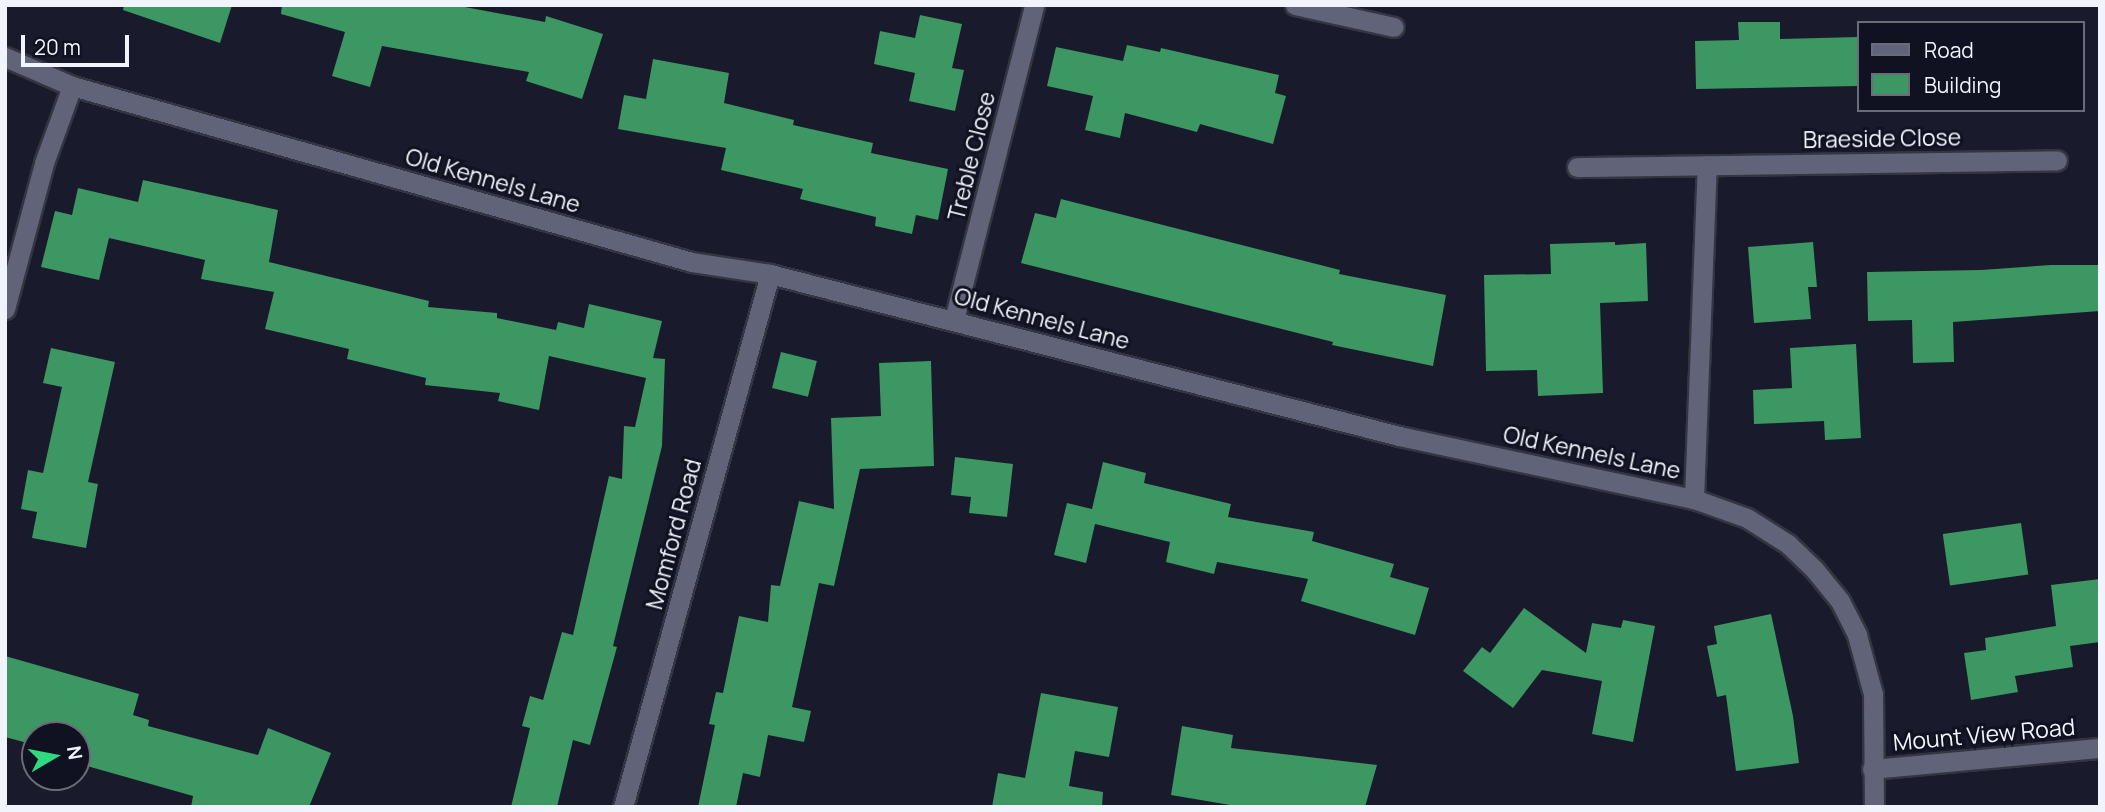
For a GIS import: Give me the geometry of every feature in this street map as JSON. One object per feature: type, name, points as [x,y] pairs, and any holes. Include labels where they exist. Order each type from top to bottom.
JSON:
[{"type":"street","name":"Treble Close","points":[[954,320],[1034,5]]},
{"type":"street","points":[[1295,5],[1394,27]]},
{"type":"street","name":"Old Kennels Lane","points":[[5,57],[72,86],[692,262],[769,274],[1399,436],[1694,499],[1747,518],[1788,544],[1814,569],[1840,601],[1857,635],[1873,694],[1874,807]]},
{"type":"street","points":[[5,309],[44,163],[72,86]]},
{"type":"street","name":"Braeside Close","points":[[1577,167],[2057,160]]},
{"type":"street","points":[[1694,499],[1707,165]]},
{"type":"street","name":"Momford Road","points":[[623,807],[769,274]]},
{"type":"street","name":"Mount View Road","points":[[1872,769],[2100,748]]},
{"type":"building","points":[[124,5],[232,5],[220,43],[123,10]]},
{"type":"building","points":[[282,5],[454,5],[545,22],[546,16],[603,34],[582,99],[526,81],[529,72],[382,46],[370,87],[332,76],[345,32],[281,14]]},
{"type":"building","points":[[920,15],[962,24],[952,68],[964,70],[955,111],[909,101],[915,73],[874,64],[880,31],[915,38]]},
{"type":"building","points":[[1738,22],[1780,22],[1780,39],[1856,37],[1856,86],[1696,89],[1695,41],[1739,40]]},
{"type":"building","points":[[1127,45],[1160,52],[1161,48],[1279,75],[1275,93],[1286,96],[1273,144],[1200,124],[1197,132],[1125,113],[1120,138],[1085,130],[1093,96],[1047,86],[1056,47],[1123,61]]},
{"type":"building","points":[[653,59],[729,73],[724,103],[794,120],[793,125],[873,143],[871,153],[948,169],[938,220],[916,215],[912,234],[875,226],[876,217],[800,199],[803,189],[721,170],[726,148],[618,129],[624,95],[646,99]]},
{"type":"building","points":[[143,180],[278,210],[269,262],[429,301],[428,307],[497,313],[497,318],[556,330],[558,322],[584,328],[589,304],[662,321],[653,358],[665,359],[662,446],[613,646],[617,647],[590,745],[573,740],[557,807],[511,807],[530,728],[522,726],[530,696],[543,700],[562,632],[573,635],[609,476],[622,479],[624,426],[635,427],[646,378],[549,356],[539,410],[498,401],[500,393],[425,385],[426,378],[347,359],[349,349],[265,329],[274,292],[201,279],[205,260],[109,238],[99,280],[41,267],[55,211],[72,215],[78,188],[138,202]]},
{"type":"building","points":[[1061,199],[1340,270],[1339,274],[1446,295],[1433,366],[1332,345],[1333,342],[1021,263],[1035,213],[1056,218]]},
{"type":"building","points":[[1615,242],[1615,245],[1646,243],[1648,301],[1600,303],[1603,393],[1538,396],[1537,370],[1486,371],[1484,275],[1551,274],[1550,244]]},
{"type":"building","points":[[1813,242],[1817,287],[1808,287],[1811,319],[1754,323],[1748,247]]},
{"type":"building","points":[[2100,265],[2100,311],[1953,322],[1954,362],[1913,363],[1912,320],[1868,321],[1867,272],[1981,270]]},
{"type":"building","points":[[1856,344],[1861,438],[1825,440],[1824,421],[1754,424],[1753,390],[1792,388],[1790,348]]},
{"type":"building","points":[[51,348],[115,362],[88,482],[98,484],[86,548],[32,538],[37,512],[21,509],[28,470],[43,473],[62,387],[43,383]]},
{"type":"building","points":[[781,352],[817,361],[808,397],[772,388]]},
{"type":"building","points":[[931,361],[934,466],[860,469],[834,586],[819,583],[792,707],[811,711],[804,742],[768,735],[760,777],[743,773],[736,807],[698,807],[715,725],[709,724],[716,692],[723,693],[739,616],[768,622],[771,585],[780,586],[799,501],[834,509],[831,418],[881,416],[879,363]]},
{"type":"building","points":[[955,457],[1013,464],[1007,517],[969,513],[971,497],[951,495]]},
{"type":"building","points":[[1103,462],[1146,473],[1144,483],[1231,504],[1228,517],[1314,532],[1312,541],[1394,564],[1390,577],[1429,588],[1415,635],[1301,601],[1308,579],[1217,562],[1214,574],[1166,562],[1170,542],[1095,524],[1086,563],[1054,555],[1067,503],[1092,509]]},
{"type":"building","points":[[2021,523],[2028,574],[1950,585],[1943,534]]},
{"type":"building","points":[[2100,579],[2100,642],[2070,646],[2073,667],[2015,676],[2018,692],[1971,700],[1964,653],[1986,650],[1985,638],[2056,626],[2051,585]]},
{"type":"building","points":[[1524,608],[1586,653],[1592,623],[1621,628],[1623,620],[1655,626],[1633,742],[1592,734],[1602,681],[1542,670],[1513,708],[1463,671],[1482,647],[1490,653]]},
{"type":"building","points":[[1771,614],[1793,716],[1799,763],[1736,771],[1726,695],[1717,697],[1707,646],[1717,644],[1714,626]]},
{"type":"building","points":[[5,656],[139,694],[133,715],[149,720],[148,726],[258,755],[268,728],[331,753],[309,807],[191,807],[193,796],[91,767],[91,721],[21,721],[21,741],[5,737]]},
{"type":"building","points":[[1041,693],[1118,707],[1109,757],[1075,751],[1069,786],[1103,792],[1102,807],[992,807],[998,773],[1025,778]]},
{"type":"building","points":[[1182,726],[1233,735],[1231,748],[1377,765],[1365,807],[1242,807],[1171,795]]}]
